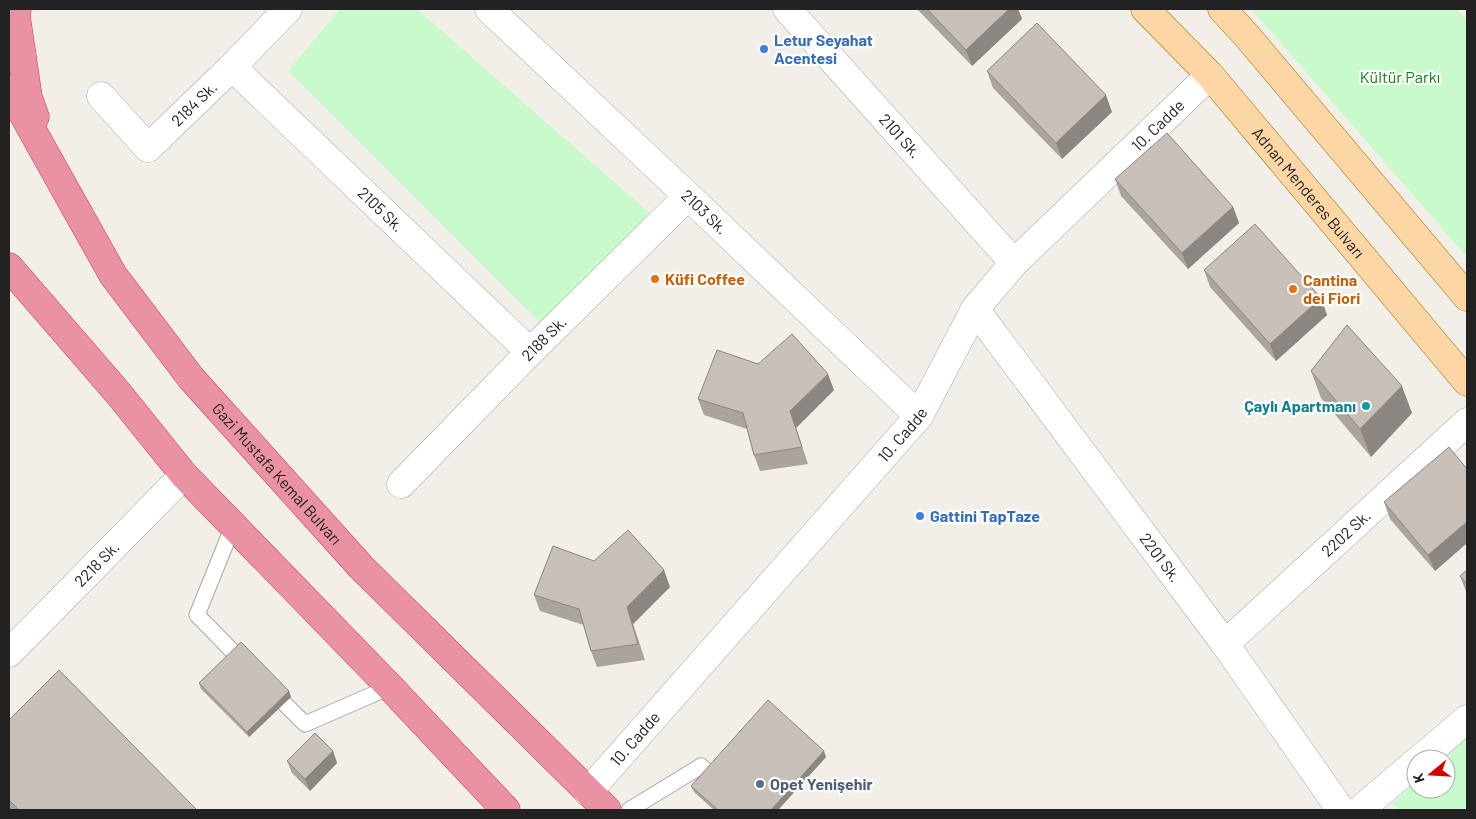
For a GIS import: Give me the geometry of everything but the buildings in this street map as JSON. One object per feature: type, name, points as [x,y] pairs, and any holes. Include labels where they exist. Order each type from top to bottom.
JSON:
[{"type":"highway","points":[[16,9],[28,97],[54,172]]},
{"type":"highway","name":"Gazi Mustafa Kemal Bulvarı","points":[[9,89],[113,275],[191,378],[361,567],[598,801]]},
{"type":"highway","points":[[9,267],[118,393],[184,475],[390,687],[506,810]]},
{"type":"main road","name":"Adnan Menderes Bulvarı","points":[[1145,9],[1210,75],[1467,382]]},
{"type":"main road","points":[[1222,9],[1467,297]]},
{"type":"street","name":"2184 Sk.","points":[[101,96],[148,148],[232,67],[288,9]]},
{"type":"street","name":"2103 Sk.","points":[[488,9],[919,416]]},
{"type":"street","name":"2101 Sk.","points":[[787,9],[1014,263]]},
{"type":"street","name":"2105 Sk.","points":[[232,67],[530,352]]},
{"type":"street","name":"10. Cadde","points":[[598,801],[919,416],[975,309],[1014,263],[1210,75]]},
{"type":"street","name":"2188 Sk.","points":[[401,484],[530,352],[688,196]]},
{"type":"street","name":"2201 Sk.","points":[[975,309],[1225,644],[1341,810]]},
{"type":"street","name":"2202 Sk.","points":[[1225,644],[1467,422]]},
{"type":"street","name":"2218 Sk.","points":[[9,653],[184,475]]},
{"type":"street","points":[[1432,749],[1467,719]]},
{"type":"street","points":[[1370,807],[1406,772]]},
{"type":"lane","points":[[234,526],[197,615],[305,724],[390,687]]},
{"type":"lane","points":[[629,810],[701,766],[747,810]]},
{"type":"green space","points":[[340,9],[417,9],[653,216],[542,324],[288,71]]},
{"type":"green space","name":"Kültür Parkı","points":[[1251,9],[1456,9],[1467,21],[1467,257]]},
{"type":"green space","points":[[1467,737],[1467,810],[1400,810],[1392,804],[1406,791],[1406,799],[1456,799],[1456,749],[1453,749]]},
{"type":"place","name":"Letur Seyahat Acentesi","points":[[764,49]]},
{"type":"place","name":"Küfi Coffee","points":[[655,279]]},
{"type":"place","name":"Cantina dei Fiori","points":[[1293,289]]},
{"type":"place","name":"Çaylı Apartmanı","points":[[1366,406]]},
{"type":"place","name":"Gattini TapTaze","points":[[920,516]]},
{"type":"place","name":"Opet Yenişehir","points":[[760,784]]}]
